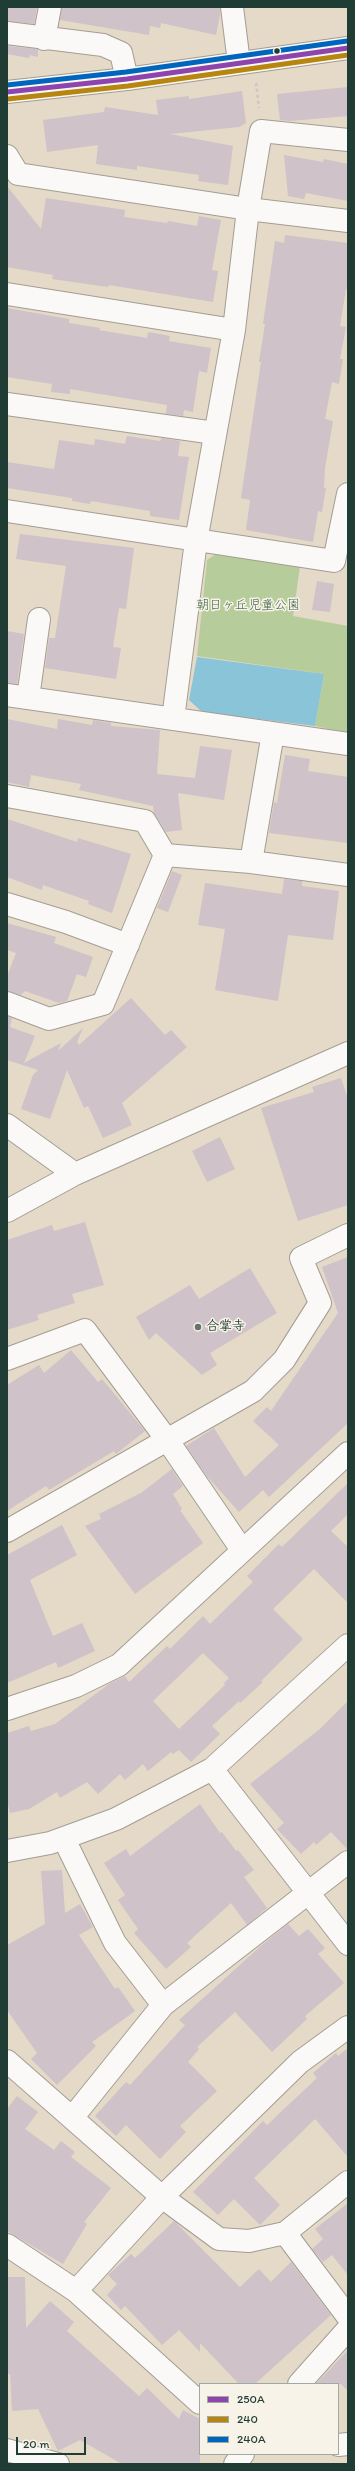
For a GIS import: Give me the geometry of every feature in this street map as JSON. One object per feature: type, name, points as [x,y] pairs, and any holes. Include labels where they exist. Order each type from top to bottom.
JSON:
[{"type":"street","points":[[44,39],[50,7]]},
{"type":"street","points":[[232,7],[239,63]]},
{"type":"street","points":[[7,33],[44,39],[103,45],[121,54],[127,79]]},
{"type":"street","points":[[7,92],[127,79],[348,48]]},
{"type":"street","points":[[173,719],[196,541],[234,330],[248,209],[261,131],[348,140]]},
{"type":"street","points":[[7,156],[18,174],[248,209],[348,221]]},
{"type":"street","points":[[7,294],[234,330]]},
{"type":"street","points":[[7,404],[216,433]]},
{"type":"street","points":[[7,511],[334,561],[348,494]]},
{"type":"street","points":[[28,698],[39,619]]},
{"type":"street","points":[[7,695],[348,744]]},
{"type":"street","points":[[251,862],[272,733]]},
{"type":"street","points":[[7,796],[145,821],[165,855]]},
{"type":"street","points":[[165,855],[251,862],[348,875]]},
{"type":"street","points":[[7,1003],[49,1019],[103,1004],[165,855]]},
{"type":"street","points":[[7,904],[66,922],[128,945]]},
{"type":"street","points":[[7,1211],[74,1174],[348,1053]]},
{"type":"street","points":[[7,1125],[74,1174]]},
{"type":"street","points":[[7,1531],[168,1441],[253,1391],[284,1360],[320,1303],[301,1258],[348,1235]]},
{"type":"street","points":[[7,1358],[84,1330],[168,1441],[242,1550]]},
{"type":"street","points":[[7,1709],[76,1686],[119,1665],[242,1550],[347,1455]]},
{"type":"street","points":[[7,1851],[64,1839],[116,1819],[212,1769],[348,1645]]},
{"type":"street","points":[[212,1769],[348,1944]]},
{"type":"street","points":[[64,1839],[116,1943],[163,2005]]},
{"type":"street","points":[[72,2118],[163,2005],[348,1862]]},
{"type":"street","points":[[76,2291],[162,2197],[300,2062],[348,2027]]},
{"type":"street","points":[[7,2061],[162,2197],[218,2239],[249,2241],[285,2233],[348,2182]]},
{"type":"street","points":[[285,2233],[348,2317]]},
{"type":"street","points":[[7,2245],[76,2291],[199,2402]]},
{"type":"street","points":[[300,2383],[348,2329]]},
{"type":"street","points":[[7,2450],[58,2464]]},
{"type":"street","points":[[235,2464],[242,2455]]},
{"type":"path","points":[[256,82],[261,131]]},
{"type":"green space","name":"朝日ヶ丘児童公園","points":[[216,554],[300,566],[293,616],[348,626],[348,733],[315,726],[324,674],[197,656],[207,560]]},
{"type":"water","points":[[197,657],[324,674],[315,726],[202,712],[189,700]]},
{"type":"building","points":[[7,7],[37,7],[34,24],[7,21]]},
{"type":"building","points":[[62,7],[220,7],[220,15],[216,35],[161,23],[160,28],[150,26],[149,35],[60,20]]},
{"type":"building","points":[[7,46],[38,49],[38,57],[30,55],[29,58],[7,54]]},
{"type":"building","points":[[348,87],[348,116],[290,121],[280,120],[277,94]]},
{"type":"building","points":[[242,91],[246,123],[239,127],[170,134],[233,146],[228,185],[198,181],[199,175],[137,166],[137,170],[96,164],[98,145],[47,152],[43,120],[104,112],[105,107],[158,115],[156,100],[189,96],[189,99]]},
{"type":"building","points":[[284,155],[323,162],[324,159],[348,164],[348,201],[306,193],[304,199],[288,196]]},
{"type":"building","points":[[7,186],[41,229],[46,198],[125,210],[124,217],[167,223],[168,221],[197,226],[199,216],[221,220],[212,270],[218,271],[213,302],[109,285],[108,287],[52,279],[53,275],[7,267]]},
{"type":"building","points":[[285,235],[348,243],[348,289],[346,289],[340,326],[346,327],[340,359],[343,359],[339,384],[332,382],[325,419],[333,421],[325,468],[324,488],[326,488],[322,512],[318,511],[313,542],[246,530],[250,500],[241,498],[261,362],[259,362],[265,324],[263,324],[275,241],[284,243]]},
{"type":"building","points":[[7,308],[69,319],[69,323],[100,328],[99,330],[147,338],[148,332],[170,336],[169,341],[211,348],[207,373],[199,371],[193,412],[184,410],[183,416],[166,414],[167,405],[70,389],[70,394],[51,392],[52,384],[7,377]]},
{"type":"building","points":[[127,436],[160,441],[162,438],[180,441],[178,456],[189,457],[179,520],[150,516],[150,511],[91,501],[90,504],[72,501],[72,498],[7,488],[7,462],[54,469],[59,440],[94,445],[95,439],[125,444]]},
{"type":"building","points":[[20,534],[134,548],[126,609],[119,608],[113,647],[121,648],[116,679],[45,668],[49,638],[55,638],[66,566],[16,559]]},
{"type":"building","points":[[317,581],[334,584],[330,612],[312,610]]},
{"type":"building","points":[[7,631],[24,634],[17,684],[7,683]]},
{"type":"building","points":[[7,719],[57,729],[58,719],[92,725],[93,720],[111,723],[111,726],[160,730],[157,774],[195,778],[200,746],[232,750],[224,800],[178,793],[182,830],[166,832],[154,813],[153,806],[79,790],[81,784],[31,775],[29,787],[7,782]]},
{"type":"building","points":[[285,755],[310,759],[308,771],[348,777],[348,843],[269,833],[274,802],[277,803]]},
{"type":"building","points":[[7,819],[77,842],[78,838],[131,854],[112,913],[88,904],[89,901],[43,885],[42,890],[7,877]]},
{"type":"building","points":[[172,871],[182,875],[168,912],[157,908]]},
{"type":"building","points":[[284,879],[302,881],[302,886],[339,891],[333,940],[288,935],[278,1001],[215,990],[225,929],[198,925],[205,883],[282,894]]},
{"type":"building","points":[[7,923],[56,937],[54,943],[93,957],[86,977],[77,974],[67,1001],[59,1003],[25,991],[21,995],[7,991],[7,976],[16,953],[7,950]]},
{"type":"building","points":[[131,998],[165,1035],[171,1030],[187,1047],[122,1103],[132,1125],[103,1138],[88,1106],[84,1108],[67,1070],[50,1119],[21,1109],[33,1075],[38,1070],[7,1060],[7,1016],[12,1018],[10,1027],[35,1036],[24,1063],[61,1043],[58,1051],[83,1028],[77,1042],[79,1045]]},
{"type":"building","points":[[341,1078],[348,1099],[348,1205],[298,1221],[261,1108],[314,1092],[312,1087]]},
{"type":"building","points":[[220,1137],[235,1169],[207,1182],[192,1151]]},
{"type":"building","points":[[85,1222],[104,1285],[72,1294],[75,1303],[37,1315],[39,1320],[7,1330],[7,1240],[52,1225],[54,1231]]},
{"type":"building","points":[[348,1257],[348,1423],[269,1497],[263,1490],[239,1512],[206,1475],[186,1446],[214,1428],[245,1477],[279,1445],[253,1421],[267,1407],[271,1411],[338,1313],[322,1267]]},
{"type":"building","name":"合掌寺","points":[[250,1268],[277,1313],[210,1353],[217,1365],[202,1375],[156,1333],[149,1340],[136,1317],[190,1285],[199,1299]]},
{"type":"building","points":[[71,1350],[98,1382],[102,1379],[145,1431],[116,1454],[114,1451],[49,1490],[46,1486],[7,1511],[7,1385],[39,1365],[44,1373]]},
{"type":"building","points":[[172,1469],[183,1486],[173,1494],[182,1509],[180,1510],[203,1543],[135,1594],[85,1526],[101,1519],[99,1514],[141,1493]]},
{"type":"building","points":[[348,1483],[348,1514],[331,1531],[348,1547],[348,1603],[314,1569],[273,1609],[303,1639],[261,1681],[263,1682],[240,1703],[239,1701],[212,1726],[220,1734],[191,1762],[179,1750],[173,1754],[171,1752],[148,1771],[143,1764],[125,1780],[120,1774],[98,1794],[87,1782],[60,1798],[57,1792],[29,1809],[10,1813],[7,1800],[7,1733],[29,1726],[31,1731],[55,1724],[109,1684],[125,1676],[129,1682],[167,1646],[170,1649],[203,1616],[210,1624],[253,1582],[247,1576],[279,1544],[282,1547]],"holes":[[[203,1653],[229,1678],[224,1683],[225,1685],[179,1729],[153,1701]]]},
{"type":"building","points":[[62,1525],[77,1555],[30,1580],[53,1636],[82,1623],[95,1651],[58,1668],[56,1662],[7,1683],[7,1555]]},
{"type":"building","points":[[348,1701],[348,1850],[331,1832],[316,1845],[314,1842],[301,1854],[277,1829],[284,1823],[250,1784],[320,1729]]},
{"type":"building","points":[[200,1804],[220,1833],[222,1832],[236,1851],[238,1850],[254,1870],[244,1877],[267,1908],[247,1925],[231,1903],[187,1943],[191,1947],[166,1969],[134,1933],[138,1929],[118,1900],[125,1895],[104,1863],[126,1849],[130,1856]]},
{"type":"building","points":[[62,1870],[65,1913],[80,1904],[93,1927],[79,1935],[115,1989],[118,1987],[135,2011],[92,2042],[96,2046],[57,2085],[31,2059],[37,2053],[7,2010],[7,1945],[45,1924],[41,1871]]},
{"type":"building","points":[[288,1924],[299,1936],[308,1929],[325,1948],[318,1954],[344,1983],[305,2016],[307,2019],[272,2052],[235,2012],[197,2047],[199,2049],[188,2062],[217,2091],[180,2126],[186,2132],[160,2159],[126,2125],[116,2136],[95,2116],[126,2082],[130,2085],[185,2025],[179,2020],[262,1945]]},
{"type":"building","points":[[348,2048],[348,2157],[315,2119],[254,2178],[280,2205],[260,2225],[234,2199],[218,2215],[193,2192],[263,2121],[267,2125],[317,2078],[313,2073],[336,2053],[338,2056]]},
{"type":"building","points":[[17,2096],[38,2112],[25,2129],[54,2150],[61,2141],[75,2152],[71,2157],[111,2188],[84,2222],[87,2224],[63,2264],[7,2231],[7,2109]]},
{"type":"building","points":[[348,2203],[348,2275],[332,2255],[323,2262],[312,2249],[323,2239],[315,2229]]},
{"type":"building","points":[[174,2221],[240,2287],[259,2269],[271,2282],[291,2262],[331,2315],[256,2383],[238,2383],[200,2343],[200,2352],[179,2330],[162,2345],[125,2306],[121,2310],[107,2295],[117,2284],[108,2275],[131,2254],[135,2258]]},
{"type":"building","points":[[7,2277],[25,2277],[26,2328],[50,2301],[74,2322],[67,2331],[139,2396],[147,2388],[179,2419],[183,2410],[199,2418],[200,2464],[122,2464],[80,2440],[58,2451],[38,2409],[12,2411],[10,2374],[7,2374]]},
{"type":"building","points":[[348,2350],[348,2391],[339,2383],[317,2383]]},
{"type":"transit line","name":"240A","points":[[7,85],[126,72],[347,41]]},
{"type":"transit line","name":"250A","points":[[7,92],[127,79],[348,48]]},
{"type":"transit line","name":"240","points":[[8,99],[128,86],[348,55]]},
{"type":"place","name":"合掌寺","points":[[198,1327]]}]
